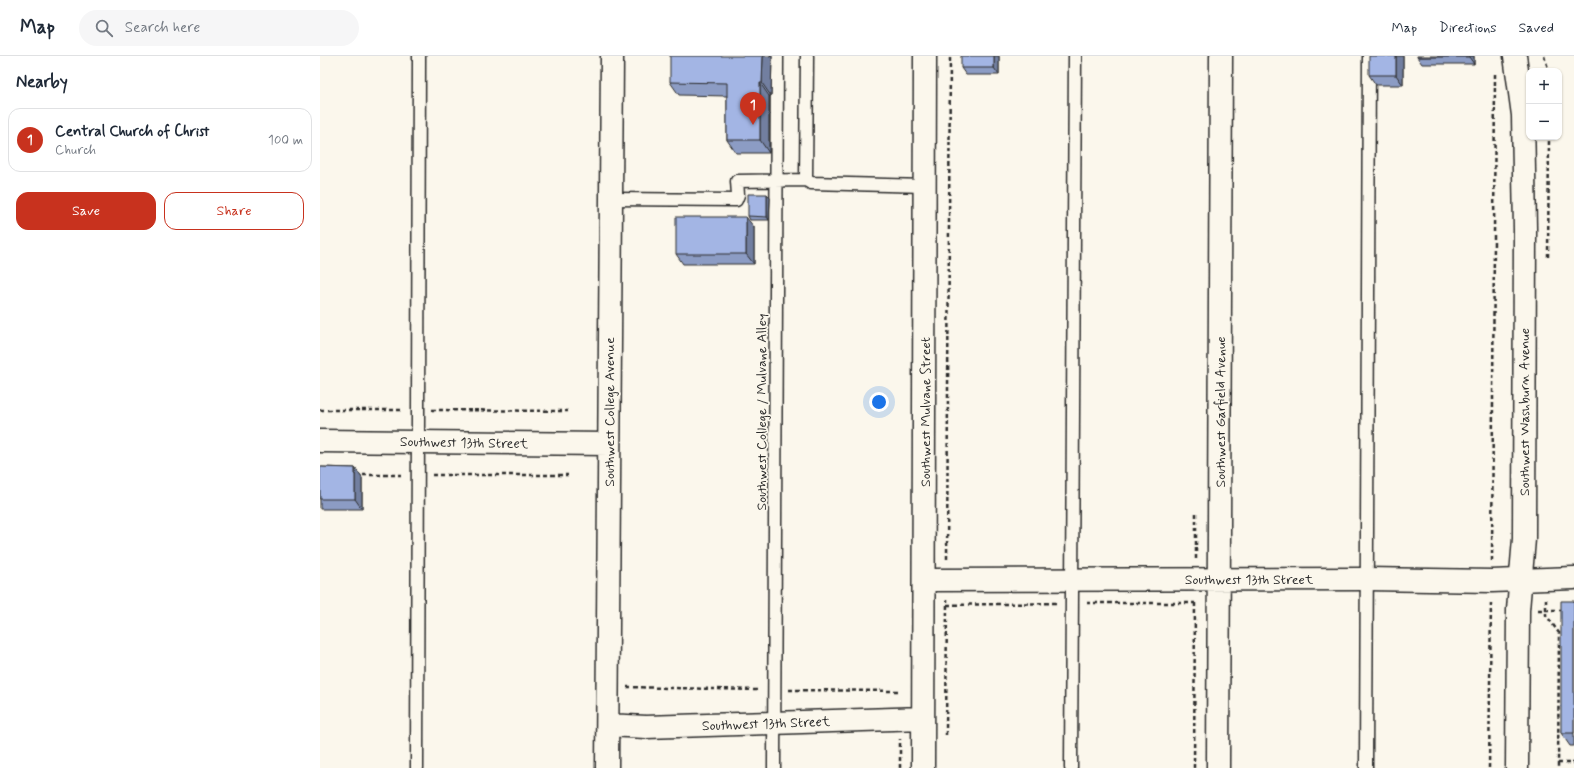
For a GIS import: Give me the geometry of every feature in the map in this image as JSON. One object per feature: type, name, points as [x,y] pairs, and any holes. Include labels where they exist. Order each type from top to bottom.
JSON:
[{"type":"street","name":"Southwest College Avenue","points":[[607,768],[609,686],[610,199],[612,56]]},
{"type":"street","name":"Southwest Mulvane Street","points":[[923,768],[925,580],[925,56]]},
{"type":"street","name":"Southwest Garfield Avenue","points":[[1218,768],[1220,579],[1221,56]]},
{"type":"street","name":"Southwest Washburn Avenue","points":[[1515,56],[1523,115],[1525,229],[1524,539],[1518,610],[1517,768]]},
{"type":"street","name":"Southwest 13th Street","points":[[320,441],[609,444]]},
{"type":"street","name":"Southwest 13th Street","points":[[925,580],[1368,579],[1492,581],[1574,578]]},
{"type":"street","name":"Southwest 13th Street","points":[[608,725],[646,727],[923,718]]},
{"type":"lane","points":[[417,768],[419,56]]},
{"type":"lane","name":"Southwest College / Mulvane Alley","points":[[774,768],[777,56]]},
{"type":"lane","points":[[806,180],[807,56]]},
{"type":"lane","points":[[1072,768],[1074,580],[1075,56]]},
{"type":"lane","points":[[1366,768],[1368,579],[1369,56]]},
{"type":"lane","points":[[610,199],[736,200],[738,195],[738,181],[806,180],[810,183],[925,186]]},
{"type":"path","points":[[946,737],[950,56]]},
{"type":"path","points":[[1544,56],[1548,68]]},
{"type":"path","points":[[1489,768],[1492,581],[1495,71]]},
{"type":"path","points":[[1548,263],[1549,140]]},
{"type":"path","points":[[320,410],[568,412]]},
{"type":"path","points":[[350,475],[568,475]]},
{"type":"path","points":[[1546,578],[1546,615],[1559,633],[1558,768]]},
{"type":"path","points":[[1518,610],[1567,610]]},
{"type":"path","points":[[609,686],[900,691]]},
{"type":"path","points":[[1558,763],[1574,763]]},
{"type":"building","points":[[670,56],[763,56],[762,83],[760,83],[760,140],[727,140],[727,83],[670,82]]},
{"type":"building","points":[[961,56],[994,56],[994,68],[961,68]]},
{"type":"building","points":[[1369,56],[1396,56],[1396,75],[1369,75]]},
{"type":"building","points":[[1469,56],[1469,57],[1417,57]]},
{"type":"building","points":[[748,194],[767,194],[767,217],[748,216]]},
{"type":"building","points":[[676,217],[746,217],[746,254],[676,254]]},
{"type":"building","points":[[320,467],[355,468],[355,499],[320,499]]},
{"type":"building","points":[[1561,601],[1574,601],[1574,733],[1561,733]]},
{"type":"place","name":"Central Church of Christ","points":[[753,125]]}]
